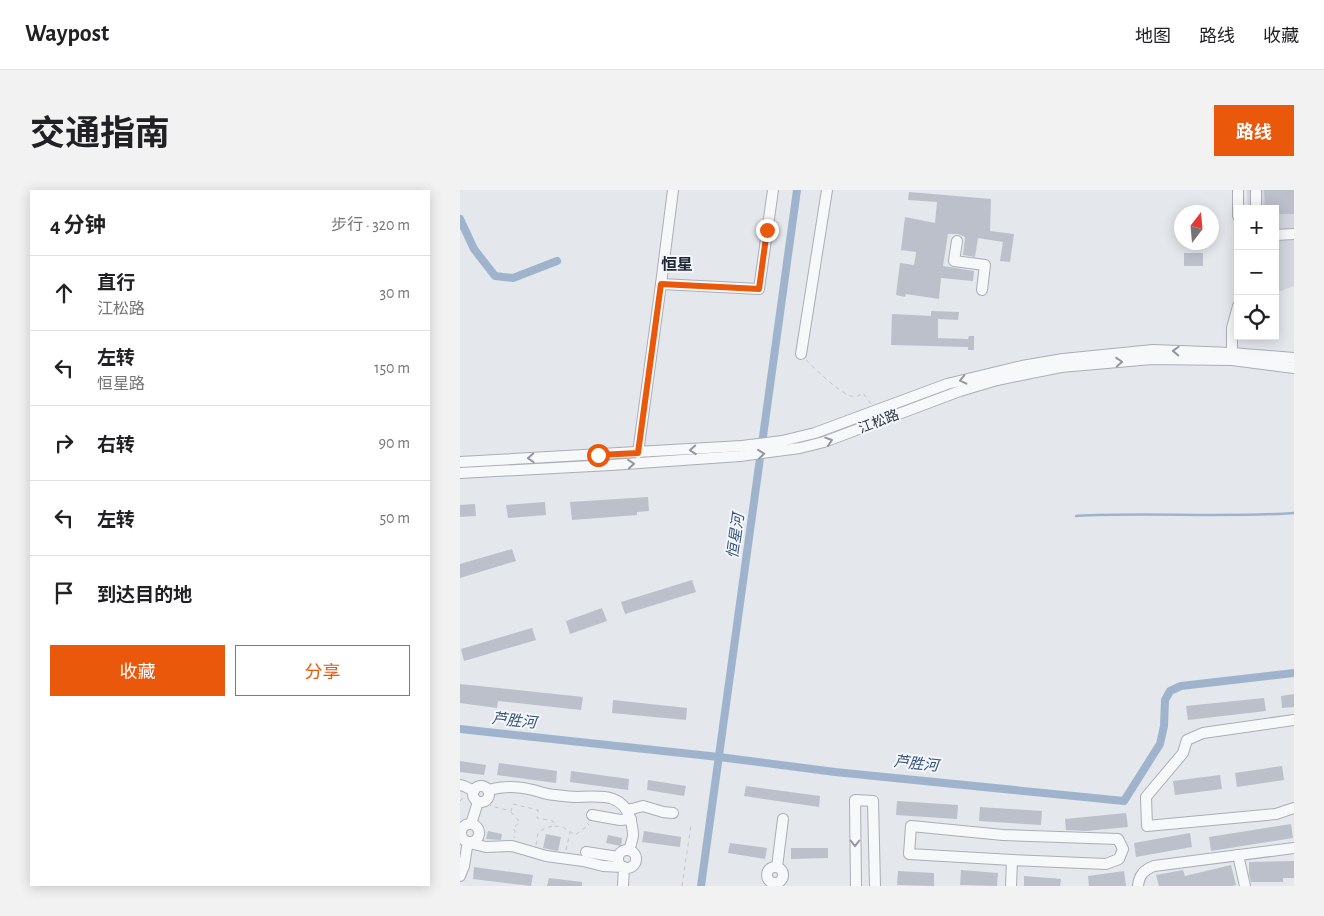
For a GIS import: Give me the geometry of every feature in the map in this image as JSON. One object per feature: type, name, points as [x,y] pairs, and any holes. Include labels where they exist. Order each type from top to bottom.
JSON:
[{"type":"street","points":[[638,453],[673,190]]},
{"type":"street","points":[[661,284],[759,289],[773,190]]},
{"type":"street","points":[[801,354],[828,190]]},
{"type":"street","points":[[1238,190],[1238,205]]},
{"type":"street","points":[[1256,190],[1256,205]]},
{"type":"street","points":[[1279,235],[1294,234]]},
{"type":"street","points":[[957,241],[954,261],[985,264],[982,290]]},
{"type":"street","points":[[1232,357],[1232,328],[1234,321]]},
{"type":"street","name":"江松路","points":[[782,446],[948,384],[1022,366],[1063,359],[1153,350],[1232,357],[1294,368]]},
{"type":"street","name":"江松路","points":[[460,473],[610,466],[824,442],[960,391],[997,380],[1061,367],[1152,359],[1294,358]]},
{"type":"street","points":[[876,410],[878,422]]},
{"type":"street","name":"江松路","points":[[460,462],[638,453],[741,451]]},
{"type":"street","points":[[1294,720],[1203,733],[1187,740],[1183,753],[1146,797],[1148,826],[1276,814],[1294,808]]},
{"type":"street","points":[[460,785],[474,791]]},
{"type":"street","points":[[482,801],[473,796],[474,791],[481,786],[488,790],[503,786],[575,797],[601,795],[624,805],[631,820],[634,835],[629,850]]},
{"type":"street","points":[[472,824],[482,801],[489,795],[488,790]]},
{"type":"street","points":[[856,886],[855,800],[872,801],[875,886]]},
{"type":"street","points":[[626,809],[643,806],[673,813]]},
{"type":"street","points":[[589,818],[631,820]]},
{"type":"street","points":[[774,884],[782,880],[784,875],[782,869],[777,867],[783,819]]},
{"type":"street","points":[[460,876],[464,866],[467,847],[465,843],[466,842],[460,832],[463,826],[472,824],[480,832],[478,838],[473,842],[465,843]]},
{"type":"street","points":[[911,826],[1003,834],[1118,839],[1123,849],[1119,859],[1106,864],[1012,860],[909,854],[911,826]]},
{"type":"street","points":[[465,843],[486,847],[512,846],[546,856],[603,866],[621,862]]},
{"type":"street","points":[[1138,886],[1145,869],[1154,866],[1294,848]]},
{"type":"street","points":[[586,852],[621,862],[630,867],[636,861],[634,853],[629,850],[623,851],[619,855],[621,862],[623,886]]},
{"type":"street","points":[[1238,855],[1245,886]]},
{"type":"street","points":[[1011,886],[1012,860]]},
{"type":"street","points":[[461,886],[466,873],[464,866]]},
{"type":"path","points":[[801,354],[814,368],[849,396],[859,396],[863,393],[876,410]]},
{"type":"path","points":[[482,801],[491,806],[511,811],[520,822],[513,828],[515,832],[512,846]]},
{"type":"path","points":[[511,811],[513,804],[538,810],[537,818],[553,821],[554,826]]},
{"type":"path","points":[[534,853],[538,832],[554,826],[563,827],[575,835],[589,825],[589,818]]},
{"type":"path","points":[[682,886],[691,825]]},
{"type":"path","points":[[564,858],[570,832]]},
{"type":"shaded area","points":[[1247,190],[1294,190],[1294,286],[1279,292],[1279,205],[1248,205]]},
{"type":"building","points":[[1264,190],[1294,190],[1294,214],[1279,214],[1279,205],[1265,205]]},
{"type":"building","points":[[909,192],[991,199],[990,231],[1014,234],[1010,262],[1000,261],[1003,242],[978,238],[975,257],[963,255],[965,237],[958,234],[948,234],[943,266],[974,271],[973,281],[941,278],[939,299],[906,294],[905,297],[896,295],[900,263],[914,265],[916,253],[901,250],[905,217],[935,223],[937,202],[908,200]]},
{"type":"building","points":[[1184,253],[1203,253],[1203,266],[1184,266]]},
{"type":"building","points":[[931,311],[959,312],[958,320],[938,319],[938,338],[968,339],[969,336],[974,336],[974,350],[968,350],[968,347],[891,345],[892,314],[931,316]]},
{"type":"building","points":[[648,497],[649,511],[637,512],[637,515],[572,520],[570,502]]},
{"type":"building","points":[[545,502],[546,515],[508,518],[506,505]]},
{"type":"building","points":[[475,504],[476,516],[460,517],[460,505]]},
{"type":"building","points":[[512,549],[516,561],[460,578],[460,564]]},
{"type":"building","points":[[692,580],[696,592],[625,614],[621,602]]},
{"type":"building","points":[[602,608],[607,621],[570,634],[566,621]]},
{"type":"building","points":[[532,628],[536,640],[464,661],[461,649]]},
{"type":"building","points":[[460,684],[583,697],[581,710],[498,701],[497,708],[460,703]]},
{"type":"building","points":[[1294,694],[1294,707],[1282,708],[1281,696]]},
{"type":"building","points":[[1264,698],[1266,711],[1188,720],[1186,706]]},
{"type":"building","points":[[613,700],[687,708],[686,720],[612,713]]},
{"type":"building","points":[[460,761],[486,765],[484,775],[460,772]]},
{"type":"building","points":[[499,763],[557,771],[556,783],[497,775]]},
{"type":"building","points":[[1282,766],[1284,780],[1237,787],[1235,773]]},
{"type":"building","points":[[571,771],[629,779],[628,790],[570,782]]},
{"type":"building","points":[[1220,775],[1222,789],[1175,795],[1173,781]]},
{"type":"building","points":[[648,780],[686,786],[684,796],[647,790]]},
{"type":"building","points":[[746,786],[820,796],[819,807],[744,796]]},
{"type":"building","points":[[897,801],[958,805],[957,819],[896,815]]},
{"type":"building","points":[[980,807],[1042,811],[1041,825],[979,821]]},
{"type":"building","points":[[1126,813],[1128,827],[1086,831],[1066,830],[1065,819]]},
{"type":"building","points":[[1291,824],[1293,838],[1211,851],[1209,837]]},
{"type":"building","points":[[488,831],[502,834],[501,840],[486,839]]},
{"type":"building","points":[[644,831],[681,837],[680,847],[642,842]]},
{"type":"building","points":[[1190,833],[1192,847],[1136,857],[1134,843]]},
{"type":"building","points":[[546,834],[561,837],[558,851],[543,848]]},
{"type":"building","points":[[608,835],[622,838],[621,846],[606,843]]},
{"type":"building","points":[[730,843],[767,848],[765,859],[728,853]]},
{"type":"building","points":[[791,848],[828,848],[828,858],[791,859]]},
{"type":"building","points":[[1294,861],[1294,878],[1283,878],[1283,882],[1251,882],[1249,862]]},
{"type":"building","points":[[1231,865],[1236,885],[1232,886],[1159,886],[1156,875],[1183,870],[1185,876]]},
{"type":"building","points":[[474,867],[533,875],[531,886],[473,879]]},
{"type":"building","points":[[961,870],[998,873],[997,886],[960,885]]},
{"type":"building","points":[[898,871],[934,873],[934,886],[897,885]]},
{"type":"building","points":[[1124,871],[1126,886],[1089,886],[1088,876]]},
{"type":"building","points":[[1024,876],[1061,879],[1060,886],[1024,886]]},
{"type":"building","points":[[549,878],[582,882],[582,886],[547,886]]},
{"type":"waterway","name":"恒星河","points":[[701,886],[797,190]]},
{"type":"waterway","points":[[460,219],[474,249],[495,276],[513,278],[557,261]]},
{"type":"waterway","points":[[1076,516],[1294,513]]},
{"type":"waterway","name":"芦胜河","points":[[460,729],[719,757],[835,772],[1124,801],[1160,744],[1164,726],[1165,700],[1170,691],[1181,686],[1294,673]]},
{"type":"district","name":"恒星","points":[[677,265]]},
{"type":"route","points":[[598,455],[638,453],[661,284],[759,289],[767,230]]}]
